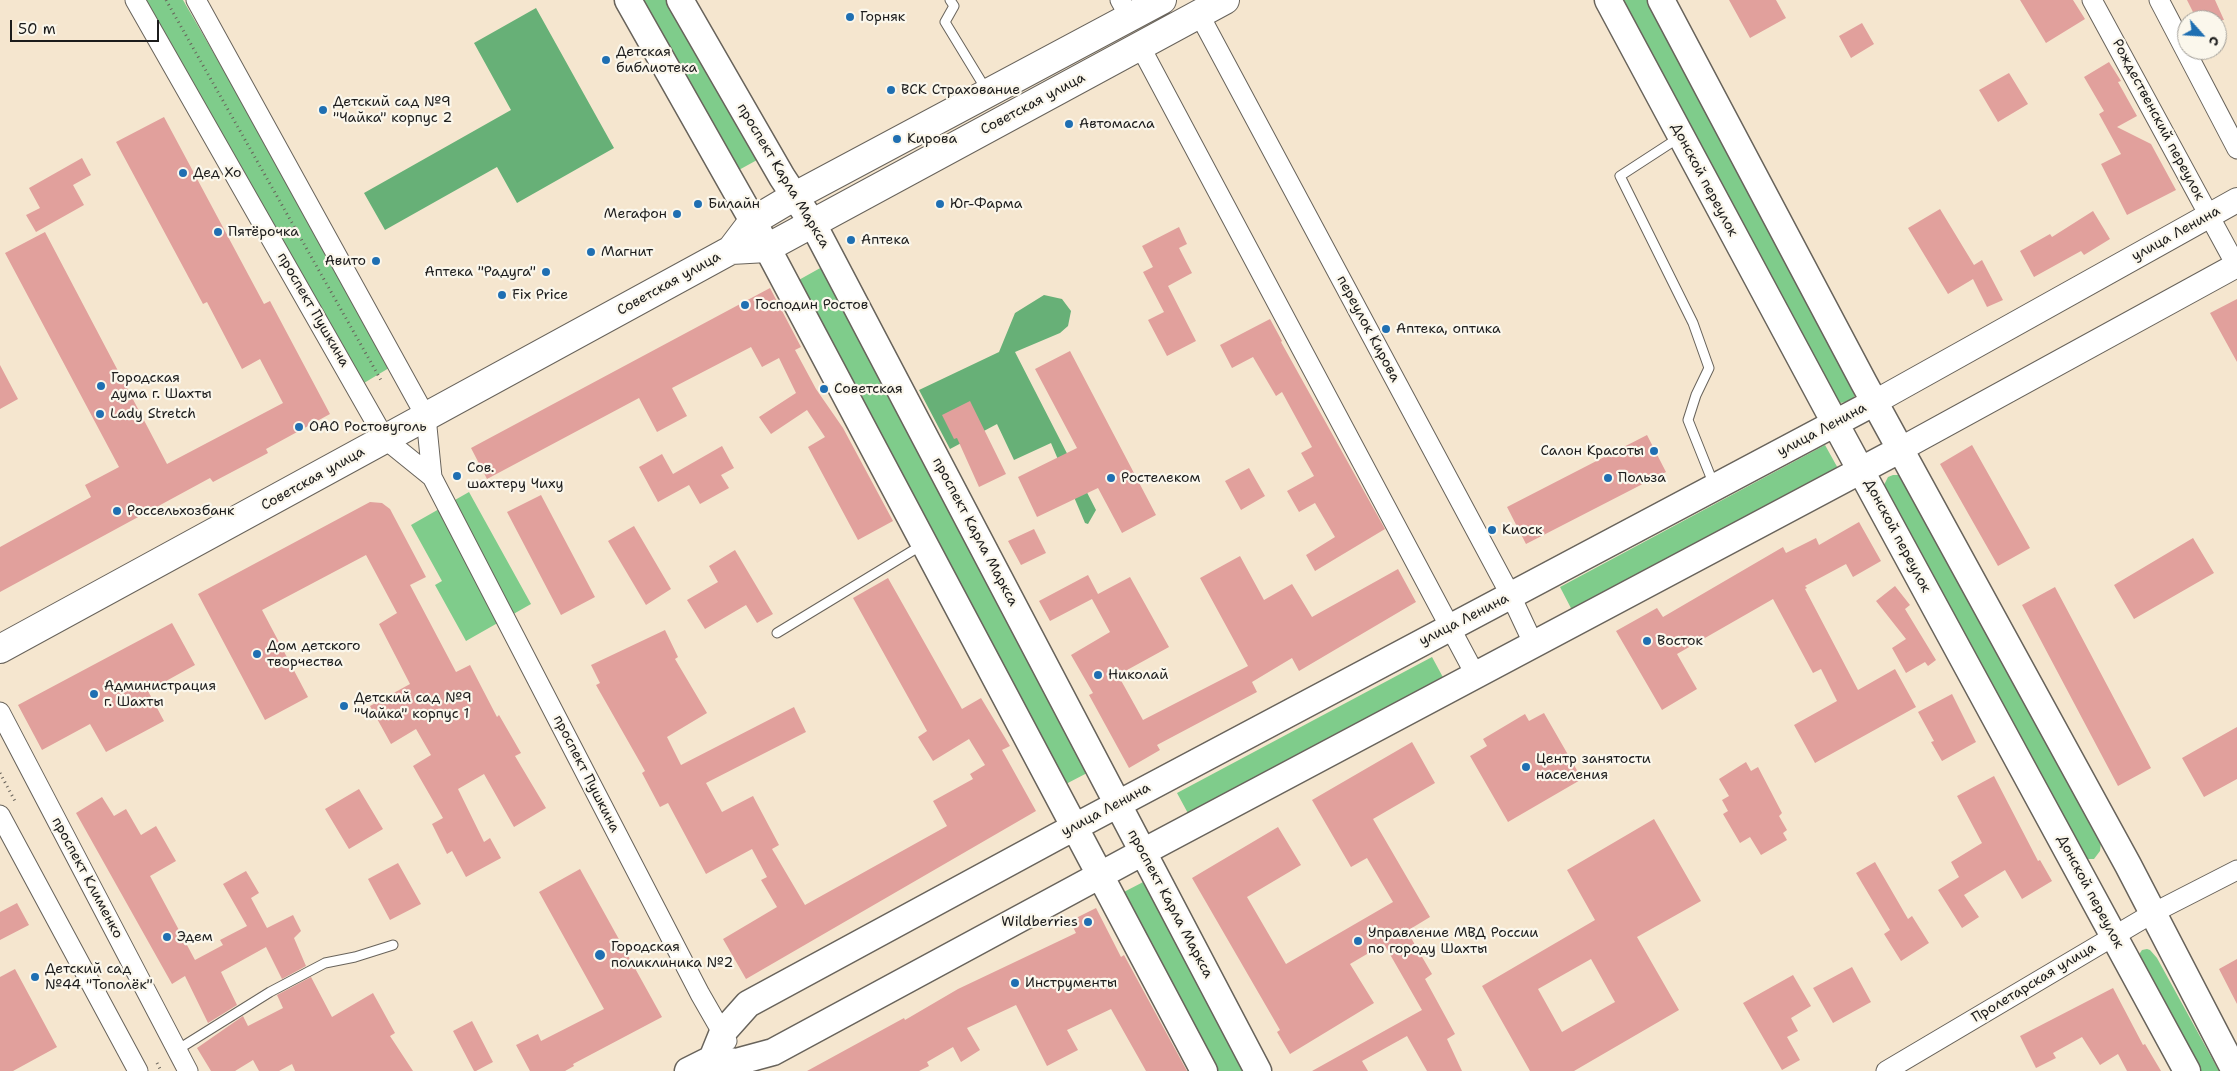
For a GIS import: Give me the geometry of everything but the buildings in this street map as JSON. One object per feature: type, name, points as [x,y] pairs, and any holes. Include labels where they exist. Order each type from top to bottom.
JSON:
[{"type":"main road","points":[[628,0],[753,221],[1102,875],[1204,1071]]},
{"type":"main road","name":"проспект Карла Маркса","points":[[680,0],[813,224],[1258,1071]]},
{"type":"main road","name":"Советская улица","points":[[732,250],[753,221],[795,196],[988,93],[1125,9],[1162,0]]},
{"type":"main road","name":"Советская улица","points":[[0,649],[732,250],[767,248],[1225,0]]},
{"type":"main road","name":"Донской переулок","points":[[1608,0],[2187,1071]]},
{"type":"main road","points":[[1661,0],[1875,402],[2153,913],[2235,1071]]},
{"type":"main road","name":"улица Ленина","points":[[730,1064],[723,1032],[748,1004],[1076,827],[1875,402]]},
{"type":"main road","points":[[688,1071],[730,1064],[773,1052],[1143,852],[1901,450]]},
{"type":"street","name":"проспект Пушкина","points":[[135,0],[385,439],[432,477]]},
{"type":"street","name":"проспект Пушкина","points":[[196,0],[426,417],[432,477],[700,994],[723,1032]]},
{"type":"street","name":"Рождественский переулок","points":[[2092,0],[2237,266]]},
{"type":"street","points":[[2159,0],[2237,149]]},
{"type":"street","name":"переулок Кирова","points":[[1200,14],[1510,596],[1534,645]]},
{"type":"street","points":[[1140,46],[1476,676]]},
{"type":"street","name":"улица Ленина","points":[[1875,402],[2237,200]]},
{"type":"street","points":[[1901,450],[2237,266]]},
{"type":"street","name":"проспект Клименко","points":[[0,712],[188,1071]]},
{"type":"street","points":[[0,815],[138,1071]]},
{"type":"street","name":"Пролетарская улица","points":[[1886,1071],[2153,913],[2237,870]]},
{"type":"lane","points":[[950,0],[954,6],[945,22],[988,93]]},
{"type":"lane","points":[[1681,137],[1620,176],[1693,323],[1709,368],[1696,395],[1688,420],[1715,487]]},
{"type":"lane","points":[[776,633],[925,544]]},
{"type":"lane","points":[[177,1050],[270,992],[325,963],[355,957],[393,945]]},
{"type":"path","points":[[166,0],[382,382]]},
{"type":"path","points":[[361,394],[401,371]]},
{"type":"green space","points":[[144,0],[183,0],[394,365],[359,386]]},
{"type":"green space","points":[[640,0],[666,0],[757,160],[737,171]]},
{"type":"green space","points":[[1618,0],[1647,0],[1854,382],[1856,393],[1852,401],[1840,403],[1828,395]]},
{"type":"green space","points":[[536,8],[614,148],[517,203],[497,167],[385,230],[364,193],[511,110],[474,43]]},
{"type":"green space","points":[[822,267],[1089,772],[1064,785],[797,281]]},
{"type":"green space","points":[[1044,295],[1062,299],[1071,311],[1068,326],[1060,333],[1015,352],[1096,510],[1088,524],[1085,523],[1051,443],[1014,460],[997,424],[950,449],[919,390],[999,352],[1015,313]]},
{"type":"green space","points":[[1825,445],[1840,472],[1573,612],[1560,587]]},
{"type":"green space","points":[[1900,475],[1907,481],[2101,842],[2100,851],[2094,859],[2086,859],[1884,495],[1884,485],[1888,477]]},
{"type":"green space","points":[[469,492],[531,604],[466,641],[435,585],[442,581],[411,525]]},
{"type":"green space","points":[[1432,657],[1445,681],[1190,817],[1177,793]]},
{"type":"green space","points":[[1149,879],[1250,1071],[1211,1071],[1120,894]]},
{"type":"green space","points":[[2147,949],[2157,958],[2219,1071],[2195,1071],[2138,956],[2142,950]]},
{"type":"place","name":"Горняк","points":[[850,17]]},
{"type":"place","name":"Детская библиотека","points":[[606,60]]},
{"type":"place","name":"ВСК Страхование","points":[[891,90]]},
{"type":"place","name":"Детский сад №9 \"Чайка\" корпус 2","points":[[323,110]]},
{"type":"place","name":"Автомасла","points":[[1069,124]]},
{"type":"place","name":"Кирова","points":[[897,139]]},
{"type":"place","name":"Дед Хо","points":[[183,173]]},
{"type":"place","name":"Билайн","points":[[698,204]]},
{"type":"place","name":"Юг-Фарма","points":[[940,204]]},
{"type":"place","name":"Мегафон","points":[[677,214]]},
{"type":"place","name":"Пятёрочка","points":[[218,232]]},
{"type":"place","name":"Аптека","points":[[851,240]]},
{"type":"place","name":"Магнит","points":[[591,252]]},
{"type":"place","name":"Авито","points":[[376,261]]},
{"type":"place","name":"Аптека \"Радуга\"","points":[[546,272]]},
{"type":"place","name":"Fix Price","points":[[502,295]]},
{"type":"place","name":"Господин Ростов","points":[[745,305]]},
{"type":"place","name":"Аптека, оптика","points":[[1386,329]]},
{"type":"place","name":"Городская дума г. Шахты","points":[[101,386]]},
{"type":"place","name":"Советская","points":[[824,389]]},
{"type":"place","name":"Lady Stretch","points":[[100,414]]},
{"type":"place","name":"ОАО Ростовуголь","points":[[299,427]]},
{"type":"place","name":"Салон Красоты","points":[[1654,451]]},
{"type":"place","name":"Сов. шахтеру Чиху","points":[[457,476]]},
{"type":"place","name":"Ростелеком","points":[[1111,478]]},
{"type":"place","name":"Польза","points":[[1608,478]]},
{"type":"place","name":"Россельхозбанк","points":[[117,511]]},
{"type":"place","name":"Киоск","points":[[1492,530]]},
{"type":"place","name":"Восток","points":[[1647,641]]},
{"type":"place","name":"Дом детского творчества","points":[[257,654]]},
{"type":"place","name":"Николай","points":[[1098,675]]},
{"type":"place","name":"Администрация г. Шахты","points":[[94,694]]},
{"type":"place","name":"Детский сад №9 \"Чайка\" корпус 1","points":[[344,706]]},
{"type":"place","name":"Центр занятости населения","points":[[1526,767]]},
{"type":"place","name":"Wildberries","points":[[1088,922]]},
{"type":"place","name":"Эдем","points":[[167,937]]},
{"type":"place","name":"Управление МВД России по городу Шахты","points":[[1358,941]]},
{"type":"place","name":"Городская поликлиника №2","points":[[600,955]]},
{"type":"place","name":"Детский сад №44 \"Тополёк\"","points":[[35,977]]},
{"type":"place","name":"Инструменты","points":[[1015,983]]}]
